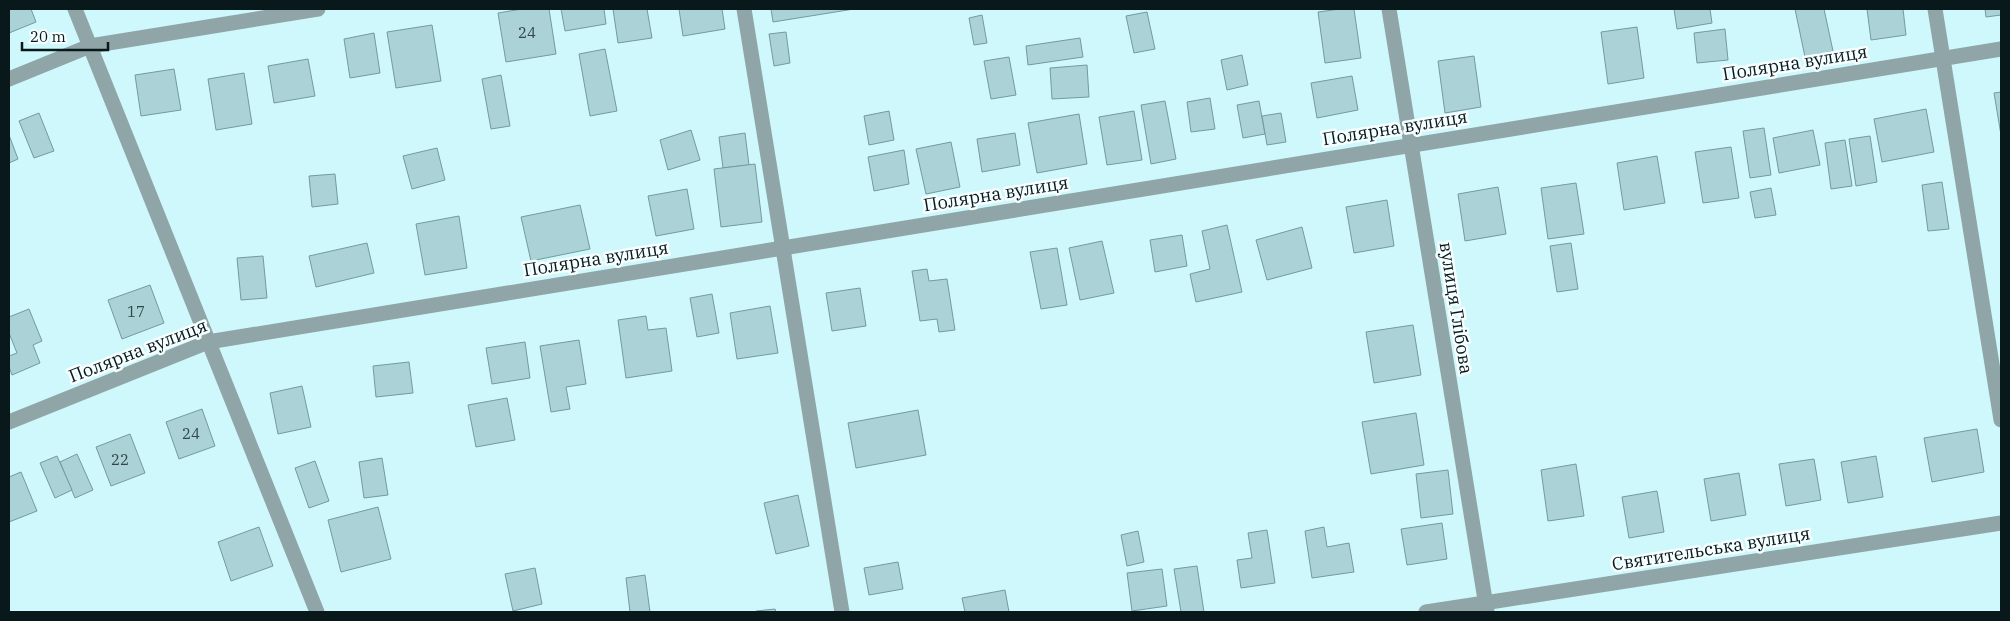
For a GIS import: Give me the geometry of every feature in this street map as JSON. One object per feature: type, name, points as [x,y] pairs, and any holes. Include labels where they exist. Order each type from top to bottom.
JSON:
[{"type":"street","points":[[75,9],[317,612]]},
{"type":"street","points":[[9,79],[90,46],[318,9]]},
{"type":"street","points":[[744,9],[842,612]]},
{"type":"street","name":"вулиця Глібова","points":[[1389,9],[1486,608]]},
{"type":"street","points":[[1935,9],[2001,420]]},
{"type":"street","name":"Полярна вулиця","points":[[9,422],[208,342],[2001,49]]},
{"type":"street","name":"Святительська вулиця","points":[[1426,612],[1486,608],[2001,523]]},
{"type":"building","points":[[9,9],[31,9],[36,22],[9,33]]},
{"type":"building","points":[[522,9],[549,9],[556,54],[506,62],[498,13]]},
{"type":"building","points":[[561,9],[604,9],[606,24],[565,31]]},
{"type":"building","points":[[613,9],[647,9],[652,38],[618,43]]},
{"type":"building","points":[[679,9],[722,9],[725,29],[683,36]]},
{"type":"building","points":[[771,9],[854,9],[773,22]]},
{"type":"building","points":[[1354,9],[1361,58],[1325,63],[1318,12]]},
{"type":"building","points":[[1674,9],[1710,9],[1712,23],[1677,29]]},
{"type":"building","points":[[1795,9],[1824,9],[1833,51],[1805,57]]},
{"type":"building","points":[[1867,9],[1903,9],[1906,35],[1871,40]]},
{"type":"building","points":[[1985,9],[2001,9],[2001,15],[1986,17]]},
{"type":"building","points":[[1147,12],[1155,49],[1134,53],[1126,16]]},
{"type":"building","points":[[982,15],[987,43],[974,45],[969,18]]},
{"type":"building","points":[[432,25],[441,81],[396,88],[387,32]]},
{"type":"building","points":[[1637,27],[1644,78],[1608,84],[1601,32]]},
{"type":"building","points":[[1725,29],[1728,60],[1697,63],[1694,33]]},
{"type":"building","points":[[786,32],[790,63],[774,66],[769,34]]},
{"type":"building","points":[[374,33],[380,73],[350,78],[344,39]]},
{"type":"building","points":[[1080,38],[1083,57],[1028,65],[1026,46]]},
{"type":"building","points":[[605,49],[617,111],[590,116],[579,54]]},
{"type":"building","points":[[1242,55],[1248,85],[1227,90],[1221,60]]},
{"type":"building","points":[[1474,56],[1481,107],[1445,113],[1438,61]]},
{"type":"building","points":[[1009,57],[1016,95],[991,99],[984,61]]},
{"type":"building","points":[[308,59],[315,96],[274,103],[268,66]]},
{"type":"building","points":[[1087,65],[1089,97],[1052,99],[1050,68]]},
{"type":"building","points":[[174,69],[181,110],[141,116],[135,75]]},
{"type":"building","points":[[244,73],[252,124],[216,130],[208,79]]},
{"type":"building","points":[[501,75],[510,126],[491,129],[482,79]]},
{"type":"building","points":[[1352,76],[1358,110],[1317,118],[1311,83]]},
{"type":"building","points":[[2001,92],[2001,135],[1994,93]]},
{"type":"building","points":[[1210,98],[1215,129],[1191,132],[1187,102]]},
{"type":"building","points":[[1165,101],[1176,159],[1151,164],[1141,105]]},
{"type":"building","points":[[1259,101],[1265,134],[1243,138],[1237,105]]},
{"type":"building","points":[[1926,109],[1934,152],[1882,162],[1874,119]]},
{"type":"building","points":[[889,111],[894,140],[869,145],[864,116]]},
{"type":"building","points":[[1134,111],[1142,160],[1107,165],[1099,117]]},
{"type":"building","points":[[39,113],[54,151],[34,158],[19,121]]},
{"type":"building","points":[[1281,113],[1286,142],[1267,145],[1262,116]]},
{"type":"building","points":[[1079,114],[1087,164],[1037,173],[1028,123]]},
{"type":"building","points":[[1764,128],[1771,175],[1750,178],[1743,131]]},
{"type":"building","points":[[691,130],[700,160],[668,170],[660,140]]},
{"type":"building","points":[[1813,130],[1820,165],[1779,173],[1773,138]]},
{"type":"building","points":[[745,133],[749,165],[723,168],[719,137]]},
{"type":"building","points":[[1015,133],[1020,165],[982,172],[977,139]]},
{"type":"building","points":[[9,135],[18,159],[9,163]]},
{"type":"building","points":[[1870,136],[1877,182],[1856,186],[1849,139]]},
{"type":"building","points":[[1845,140],[1852,186],[1831,189],[1825,143]]},
{"type":"building","points":[[951,142],[960,187],[926,194],[916,149]]},
{"type":"building","points":[[1731,147],[1739,198],[1703,203],[1695,152]]},
{"type":"building","points":[[437,148],[445,180],[412,189],[403,156]]},
{"type":"building","points":[[904,150],[909,184],[874,191],[868,157]]},
{"type":"building","points":[[1657,156],[1665,203],[1624,210],[1617,163]]},
{"type":"building","points":[[755,164],[762,222],[721,227],[714,169]]},
{"type":"building","points":[[335,174],[338,204],[312,207],[309,176]]},
{"type":"building","points":[[1942,182],[1949,229],[1928,231],[1922,185]]},
{"type":"building","points":[[1576,183],[1584,234],[1548,239],[1541,188]]},
{"type":"building","points":[[1498,187],[1506,234],[1465,241],[1458,194]]},
{"type":"building","points":[[1771,188],[1776,215],[1755,218],[1750,192]]},
{"type":"building","points":[[687,189],[694,229],[656,236],[648,196]]},
{"type":"building","points":[[1387,200],[1394,246],[1354,253],[1346,207]]},
{"type":"building","points":[[580,205],[590,249],[531,261],[521,217]]},
{"type":"building","points":[[459,216],[467,268],[425,275],[416,224]]},
{"type":"building","points":[[1227,225],[1242,292],[1196,302],[1190,274],[1210,269],[1202,231]]},
{"type":"building","points":[[1302,227],[1312,268],[1267,280],[1256,240]]},
{"type":"building","points":[[1182,235],[1187,266],[1155,272],[1150,240]]},
{"type":"building","points":[[1102,241],[1114,293],[1080,300],[1069,248]]},
{"type":"building","points":[[367,243],[374,273],[316,287],[309,256]]},
{"type":"building","points":[[1571,243],[1578,289],[1557,292],[1550,246]]},
{"type":"building","points":[[1057,248],[1067,305],[1041,309],[1030,252]]},
{"type":"building","points":[[263,256],[267,298],[241,300],[237,258]]},
{"type":"building","points":[[927,269],[929,281],[947,279],[955,330],[939,332],[937,319],[920,321],[912,271]]},
{"type":"building","points":[[150,285],[164,323],[122,339],[108,300]]},
{"type":"building","points":[[860,288],[866,326],[832,331],[826,293]]},
{"type":"building","points":[[712,294],[719,333],[697,337],[690,298]]},
{"type":"building","points":[[770,306],[778,353],[737,359],[730,313]]},
{"type":"building","points":[[29,309],[42,341],[33,345],[40,363],[12,375],[9,367],[9,356],[17,353],[9,333],[9,317]]},
{"type":"building","points":[[646,316],[648,330],[666,328],[672,371],[626,378],[618,320]]},
{"type":"building","points":[[1413,325],[1421,375],[1374,383],[1366,332]]},
{"type":"building","points":[[579,340],[586,384],[566,387],[570,409],[551,412],[540,346]]},
{"type":"building","points":[[525,342],[530,378],[492,384],[486,348]]},
{"type":"building","points":[[409,362],[413,393],[376,397],[373,366]]},
{"type":"building","points":[[302,386],[311,427],[278,434],[270,393]]},
{"type":"building","points":[[507,398],[515,440],[476,447],[468,405]]},
{"type":"building","points":[[202,409],[215,446],[179,459],[166,422]]},
{"type":"building","points":[[918,410],[926,455],[856,468],[848,423]]},
{"type":"building","points":[[1416,413],[1424,465],[1371,474],[1362,422]]},
{"type":"building","points":[[1977,429],[1984,472],[1932,482],[1924,438]]},
{"type":"building","points":[[130,434],[145,473],[111,486],[96,447]]},
{"type":"building","points":[[77,454],[93,490],[75,498],[60,462]]},
{"type":"building","points":[[57,456],[72,490],[55,498],[40,463]]},
{"type":"building","points":[[1876,456],[1883,497],[1848,503],[1841,462]]},
{"type":"building","points":[[382,458],[388,495],[364,498],[359,462]]},
{"type":"building","points":[[1814,459],[1821,500],[1786,506],[1779,464]]},
{"type":"building","points":[[315,461],[329,501],[309,508],[295,468]]},
{"type":"building","points":[[1576,464],[1584,516],[1548,521],[1541,470]]},
{"type":"building","points":[[1448,470],[1453,514],[1421,518],[1416,474]]},
{"type":"building","points":[[21,472],[37,511],[9,522],[9,477]]},
{"type":"building","points":[[1739,473],[1746,515],[1711,521],[1704,479]]},
{"type":"building","points":[[1657,491],[1664,532],[1629,538],[1622,497]]},
{"type":"building","points":[[798,495],[809,546],[776,554],[764,503]]},
{"type":"building","points":[[378,507],[391,559],[341,572],[328,520]]},
{"type":"building","points":[[1442,523],[1447,559],[1407,565],[1401,529]]},
{"type":"building","points":[[259,527],[273,566],[231,581],[218,542]]},
{"type":"building","points":[[1324,527],[1327,547],[1349,543],[1354,572],[1312,578],[1305,531]]},
{"type":"building","points":[[1267,530],[1275,583],[1241,588],[1237,560],[1252,558],[1248,533]]},
{"type":"building","points":[[1138,531],[1144,562],[1127,566],[1121,535]]},
{"type":"building","points":[[898,562],[903,589],[869,595],[864,568]]},
{"type":"building","points":[[1197,566],[1204,612],[1181,612],[1174,569]]},
{"type":"building","points":[[535,568],[542,604],[513,611],[505,574]]},
{"type":"building","points":[[1162,569],[1167,606],[1132,611],[1127,573]]},
{"type":"building","points":[[645,575],[650,612],[630,612],[626,578]]},
{"type":"building","points":[[1005,590],[1009,612],[965,612],[962,598]]},
{"type":"building","points":[[775,609],[776,612],[756,612],[756,611]]}]
